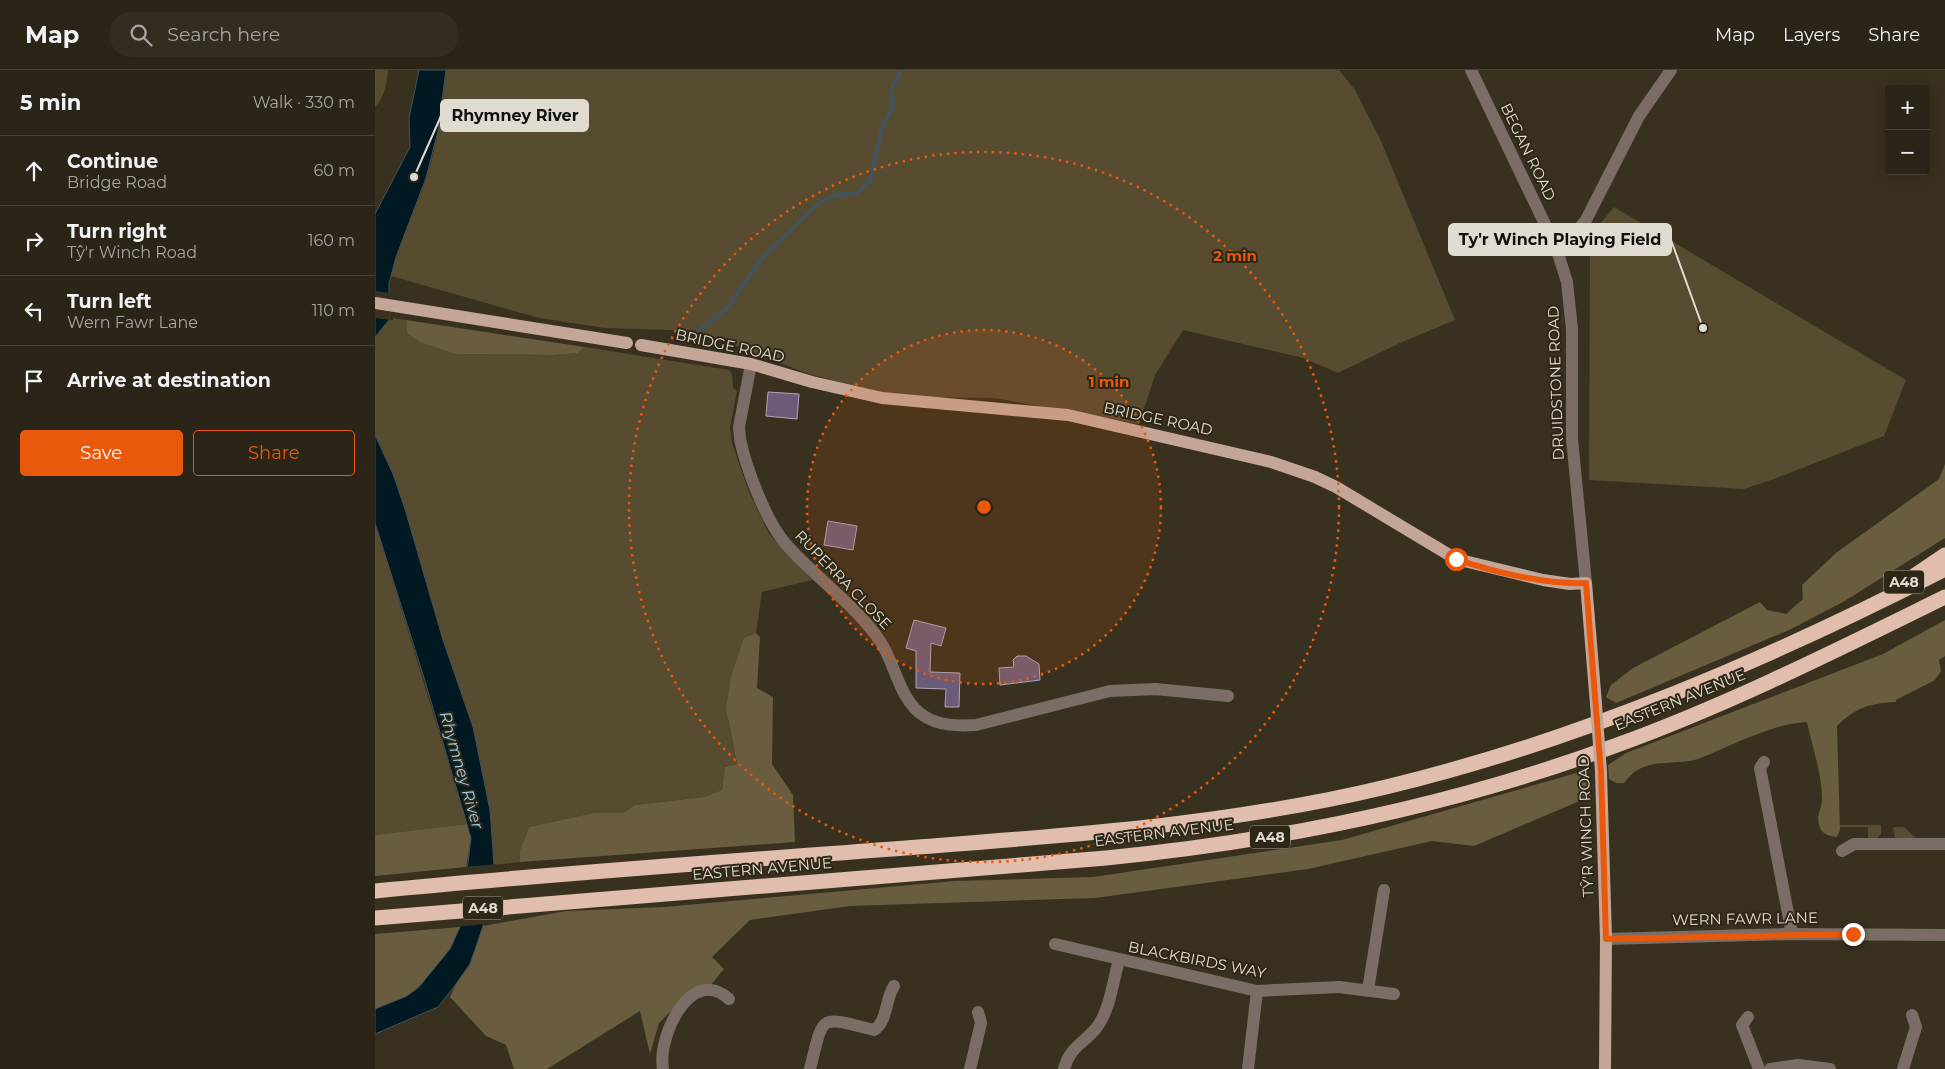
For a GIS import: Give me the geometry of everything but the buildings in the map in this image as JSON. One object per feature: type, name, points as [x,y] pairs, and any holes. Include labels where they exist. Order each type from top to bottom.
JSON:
[{"type":"highway","name":"A48","points":[[1862,609],[1945,555]]},
{"type":"highway","points":[[1862,609],[1945,569]]},
{"type":"highway","name":"EASTERN AVENUE","points":[[375,918],[1135,856],[1222,845],[1351,822],[1507,782],[1641,736],[1723,703],[1805,666],[1945,597]]},
{"type":"highway","name":"EASTERN AVENUE","points":[[375,891],[1101,832],[1241,816],[1332,799],[1437,774],[1558,738],[1713,678],[1862,609]]},
{"type":"main road","points":[[375,303],[627,343]]},
{"type":"main road","name":"BRIDGE ROAD","points":[[641,345],[751,364],[812,382],[882,398],[1068,415],[1271,462],[1315,477],[1336,487],[1456,559],[1543,580],[1570,584],[1586,583]]},
{"type":"main road","name":"TŶ'R WINCH ROAD","points":[[1586,583],[1601,772],[1606,939],[1605,1069]]},
{"type":"street","name":"BEGAN ROAD","points":[[1471,70],[1556,247]]},
{"type":"street","points":[[1556,247],[1569,240],[1586,220],[1639,116],[1671,70]]},
{"type":"street","name":"DRUIDSTONE ROAD","points":[[1556,247],[1567,282],[1572,329],[1572,439],[1586,583]]},
{"type":"street","name":"RUPERRA CLOSE","points":[[751,364],[739,427],[740,439],[767,514],[785,544],[880,641],[904,692],[913,706],[924,716],[939,723],[975,726],[1091,694],[1134,688],[1228,696]]},
{"type":"street","points":[[1764,762],[1760,768],[1792,934]]},
{"type":"street","points":[[1842,851],[1854,844],[1945,844]]},
{"type":"street","points":[[1368,990],[1383,890]]},
{"type":"street","name":"WERN FAWR LANE","points":[[1606,939],[1792,934],[1945,935]]},
{"type":"street","points":[[1055,944],[1119,960]]},
{"type":"street","name":"BLACKBIRDS WAY","points":[[1063,1069],[1067,1057],[1074,1048],[1098,1026],[1104,1014],[1119,960],[1257,990],[1317,987],[1368,990],[1393,994]]},
{"type":"street","points":[[810,1069],[820,1030],[824,1023],[832,1019],[874,1030],[883,1021],[889,994],[894,986]]},
{"type":"street","points":[[663,1069],[662,1050],[669,1028],[683,1004],[698,992],[710,988],[719,990],[729,999]]},
{"type":"street","points":[[1248,1069],[1257,990]]},
{"type":"street","points":[[970,1069],[981,1024],[978,1012]]},
{"type":"street","points":[[1903,1069],[1916,1027],[1912,1015]]},
{"type":"street","points":[[1748,1017],[1742,1025],[1759,1069]]},
{"type":"street","points":[[1770,1069],[1798,1065],[1830,1069]]},
{"type":"shaded area","points":[[375,70],[388,70],[383,95],[375,107]]},
{"type":"shaded area","points":[[446,70],[1339,70],[1355,90],[1381,141],[1455,320],[1400,343],[1338,373],[1303,358],[1183,330],[1155,375],[1139,424],[994,398],[921,397],[870,391],[806,373],[698,331],[605,328],[539,318],[391,276],[398,251],[422,191],[434,152]]},
{"type":"shaded area","points":[[1614,207],[1906,380],[1884,436],[1744,489],[1589,480],[1590,253],[1594,231]]},
{"type":"shaded area","points":[[394,318],[406,320],[407,333],[455,354],[553,355],[578,353],[585,347],[729,370],[732,374],[733,388],[737,391],[730,428],[732,443],[749,492],[769,534],[812,580],[762,592],[756,633],[744,639],[728,721],[737,764],[725,767],[722,790],[704,797],[635,805],[623,813],[593,813],[529,827],[520,850],[520,862],[494,865],[490,810],[473,727],[443,640],[405,509],[393,474],[375,435],[375,337],[389,320]]},
{"type":"shaded area","points":[[406,320],[585,347],[578,353],[553,355],[455,354],[420,342],[407,333]]},
{"type":"shaded area","points":[[1945,464],[1945,538],[1843,602],[1789,630],[1616,703],[1606,697],[1611,685],[1633,668],[1760,602],[1767,610],[1786,614],[1803,599],[1802,585],[1836,553],[1939,479]]},
{"type":"shaded area","points":[[375,523],[467,824],[375,835]]},
{"type":"shaded area","points":[[1945,620],[1945,656],[1939,660],[1941,671],[1935,680],[1896,700],[1896,702],[1871,705],[1863,708],[1850,715],[1837,726],[1840,830],[1837,837],[1823,832],[1819,825],[1818,818],[1822,802],[1822,789],[1807,722],[1765,731],[1698,759],[1649,765],[1632,774],[1624,783],[1616,783],[1609,779],[1608,765],[1626,753],[1883,654]]},
{"type":"shaded area","points":[[756,633],[760,637],[757,688],[773,697],[772,764],[793,795],[795,842],[520,862],[520,850],[529,827],[593,813],[623,813],[635,805],[704,797],[722,790],[725,767],[737,764],[726,709],[731,677],[744,638]]},
{"type":"shaded area","points":[[1587,770],[1591,782],[1591,796],[1474,846],[1432,841],[1308,869],[1095,898],[850,906],[750,920],[712,957],[724,969],[710,986],[688,994],[659,1023],[650,1054],[640,1011],[547,1069],[514,1069],[506,1045],[486,1036],[450,997],[483,926],[566,911],[664,907],[955,881],[1093,877],[1342,840]]},
{"type":"shaded area","points":[[467,824],[471,838],[466,867],[375,876],[375,835]]},
{"type":"shaded area","points":[[1839,825],[1881,825],[1881,834],[1877,838],[1868,838],[1868,827],[1839,827]]},
{"type":"shaded area","points":[[1904,827],[1916,838],[1895,838],[1893,828]]},
{"type":"shaded area","points":[[460,927],[445,955],[431,974],[416,989],[400,1000],[375,1009],[375,934]]},
{"type":"water","points":[[419,70],[446,70],[438,131],[426,178],[396,257],[389,284],[389,320],[375,337],[375,214],[410,147],[409,118]]},
{"type":"water","points":[[375,435],[393,474],[405,509],[443,640],[473,727],[490,810],[494,865],[483,926],[470,964],[438,1007],[375,1034],[375,1009],[407,996],[419,987],[450,949],[460,927],[471,838],[425,681],[375,523]]},
{"type":"pier","points":[[375,291],[392,293],[389,320],[375,318]]},
{"type":"pier","points":[[496,864],[486,924],[457,927],[464,867]]},
{"type":"waterway","points":[[698,331],[726,309],[763,257],[820,202],[836,195],[857,193],[870,180],[882,127],[893,106],[891,88],[899,76],[900,70]]},
{"type":"place","name":"Rhymney River","points":[[414,177]]},
{"type":"place","name":"Ty'r Winch Playing Field","points":[[1703,328]]},
{"type":"route","points":[[1456,559],[1543,580],[1570,584],[1586,583],[1601,772],[1606,939],[1853,934]]}]
